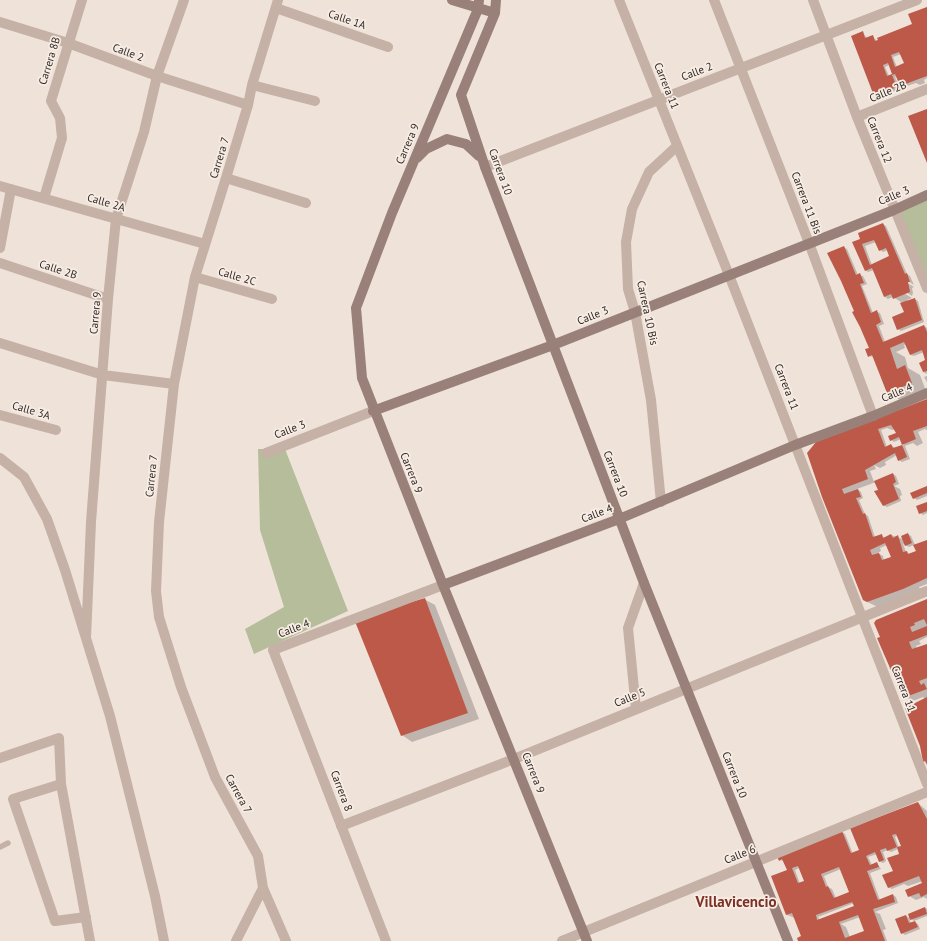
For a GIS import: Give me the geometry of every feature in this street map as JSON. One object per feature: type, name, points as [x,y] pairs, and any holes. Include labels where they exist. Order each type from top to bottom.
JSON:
[{"type":"main road","points":[[452,0],[478,4],[494,13]]},
{"type":"main road","name":"Carrera 10","points":[[496,0],[494,13],[461,95],[484,167],[644,583],[788,941]]},
{"type":"main road","name":"Carrera 9","points":[[478,4],[411,166],[356,308],[362,378],[373,410],[443,585],[586,937]]},
{"type":"main road","points":[[411,166],[426,149],[447,139],[466,144],[474,150],[484,167]]},
{"type":"main road","name":"Calle 3","points":[[373,410],[553,345],[894,210],[927,195]]},
{"type":"main road","name":"Calle 4","points":[[443,585],[620,519],[795,445],[873,416],[927,393]]},
{"type":"street","name":"Carrera 8B","points":[[44,198],[62,138],[60,118],[51,101],[82,0]]},
{"type":"street","name":"Carrera 9","points":[[86,638],[89,551],[108,299],[116,219],[144,132],[157,76],[184,0]]},
{"type":"street","name":"Carrera 11","points":[[619,0],[729,275],[927,784]]},
{"type":"street","name":"Carrera 11 Bis","points":[[714,0],[742,67],[873,416]]},
{"type":"street","name":"Carrera 12","points":[[813,0],[857,117],[927,288]]},
{"type":"street","name":"Calle 2","points":[[484,167],[742,67],[827,36],[917,0]]},
{"type":"street","name":"Calle 1A","points":[[277,4],[388,47]]},
{"type":"street","name":"Carrera 7","points":[[277,4],[252,85],[248,105],[195,277],[174,384],[159,522],[156,591],[159,617],[181,687],[215,778],[258,856],[262,888],[286,941]]},
{"type":"street","name":"Calle 2","points":[[0,22],[68,43],[157,76],[248,105]]},
{"type":"street","points":[[252,85],[315,101]]},
{"type":"street","name":"Calle 2B","points":[[857,117],[927,89]]},
{"type":"street","name":"Carrera 10 Bis","points":[[661,502],[651,400],[635,312],[628,289],[626,242],[632,209],[649,172],[677,146]]},
{"type":"street","points":[[226,178],[306,203]]},
{"type":"street","name":"Calle 2A","points":[[0,186],[205,244]]},
{"type":"street","points":[[0,248],[11,189]]},
{"type":"street","name":"Calle 2B","points":[[0,263],[108,299]]},
{"type":"street","name":"Calle 2C","points":[[195,277],[272,299]]},
{"type":"street","points":[[0,344],[103,375],[174,384]]},
{"type":"street","name":"Calle 3","points":[[266,453],[373,410]]},
{"type":"street","name":"Calle 3A","points":[[0,415],[56,430]]},
{"type":"street","points":[[0,458],[24,477],[47,519],[110,716],[155,896],[164,941]]},
{"type":"street","points":[[636,709],[628,628],[644,583]]},
{"type":"street","name":"Calle 4","points":[[273,650],[443,585]]},
{"type":"street","name":"Calle 5","points":[[341,826],[514,759],[927,590]]},
{"type":"street","name":"Carrera 8","points":[[273,650],[386,941]]},
{"type":"street","points":[[0,758],[59,738],[61,784],[90,941]]},
{"type":"street","points":[[61,784],[13,799],[55,921],[86,918]]},
{"type":"street","name":"Calle 6","points":[[562,941],[586,937],[756,862],[927,792]]},
{"type":"street","points":[[236,941],[262,888]]},
{"type":"lane","points":[[0,847],[8,843]]},
{"type":"green space","points":[[927,195],[927,288],[894,210]]},
{"type":"green space","points":[[258,449],[285,449],[348,611],[254,654],[245,629],[284,607],[260,530]]},
{"type":"building","points":[[927,7],[927,76],[900,86],[895,74],[892,75],[897,87],[874,96],[851,36],[863,31],[865,38],[873,35],[875,41],[878,40],[877,38],[912,24],[908,14]],"holes":[[[899,52],[904,63],[895,67],[891,55]],[[888,63],[892,74],[887,76],[883,65]]]},
{"type":"building","points":[[927,109],[927,163],[908,116]]},
{"type":"building","points":[[883,223],[905,274],[907,273],[910,282],[908,282],[910,292],[893,299],[891,294],[884,297],[872,268],[865,271],[852,242],[860,239],[858,233]],"holes":[[[874,240],[879,251],[886,248],[889,256],[870,265],[862,244]]]},
{"type":"building","points":[[844,246],[856,275],[860,273],[864,283],[860,284],[871,313],[877,310],[881,322],[876,325],[883,342],[924,325],[927,332],[927,371],[923,372],[919,363],[925,360],[922,350],[910,355],[904,342],[890,348],[897,369],[905,365],[912,383],[887,393],[872,355],[868,357],[865,349],[869,348],[852,312],[854,311],[841,281],[827,253]]},
{"type":"building","points":[[915,298],[922,320],[897,330],[892,317],[904,312],[900,303]]},
{"type":"building","points":[[927,399],[927,426],[913,431],[916,439],[902,445],[907,457],[898,461],[895,453],[865,470],[868,479],[842,489],[844,494],[858,489],[861,497],[856,498],[863,514],[865,513],[873,537],[882,534],[883,538],[891,534],[893,538],[898,535],[903,552],[907,551],[908,554],[916,551],[913,545],[927,540],[927,578],[903,589],[867,602],[863,600],[822,497],[807,453],[816,442]],"holes":[[[891,425],[896,433],[888,436],[890,441],[899,437],[902,445],[893,448],[891,444],[885,447],[878,429]],[[885,543],[891,557],[882,560],[879,553],[872,555],[870,550]]]},
{"type":"building","points":[[893,473],[896,482],[893,484],[899,499],[883,506],[874,491],[878,490],[874,481]]},
{"type":"building","points":[[927,486],[927,493],[913,499],[910,493]]},
{"type":"building","points":[[927,502],[927,511],[919,514],[916,506]]},
{"type":"building","points":[[908,533],[912,543],[905,546],[901,536]]},
{"type":"building","points":[[425,598],[468,713],[401,736],[354,619]]},
{"type":"building","points":[[927,599],[927,625],[924,619],[914,623],[915,625],[910,627],[912,632],[927,626],[927,635],[909,642],[912,649],[927,644],[927,678],[919,681],[921,685],[924,683],[927,689],[903,698],[877,638],[880,637],[874,623],[876,620]]},
{"type":"building","points":[[927,697],[927,765],[925,761],[923,762],[920,746],[905,708]]},
{"type":"building","points":[[918,802],[927,819],[927,894],[921,897],[919,893],[908,897],[905,890],[922,883],[919,876],[888,888],[882,875],[893,871],[887,858],[899,854],[897,847],[887,851],[886,848],[880,850],[884,860],[879,862],[875,852],[866,856],[870,865],[877,862],[879,867],[867,871],[878,900],[893,894],[895,902],[873,909],[885,941],[798,941],[797,938],[801,936],[792,913],[786,915],[771,876],[787,870],[782,859],[779,861],[777,856],[842,831],[851,853],[859,850],[850,828]],"holes":[[[896,834],[901,846],[897,847],[892,835]],[[798,866],[804,881],[798,883],[792,868]],[[839,867],[849,892],[834,898],[828,886],[826,887],[821,874]],[[852,902],[854,906],[817,920],[816,915]],[[858,915],[864,931],[845,938],[839,922]]]},
{"type":"building","points":[[925,907],[927,914],[910,920],[908,914]]},
{"type":"building","points":[[906,915],[909,923],[915,921],[918,927],[901,934],[895,919]]},
{"type":"district","name":"Villavicencio","points":[[736,903]]}]
